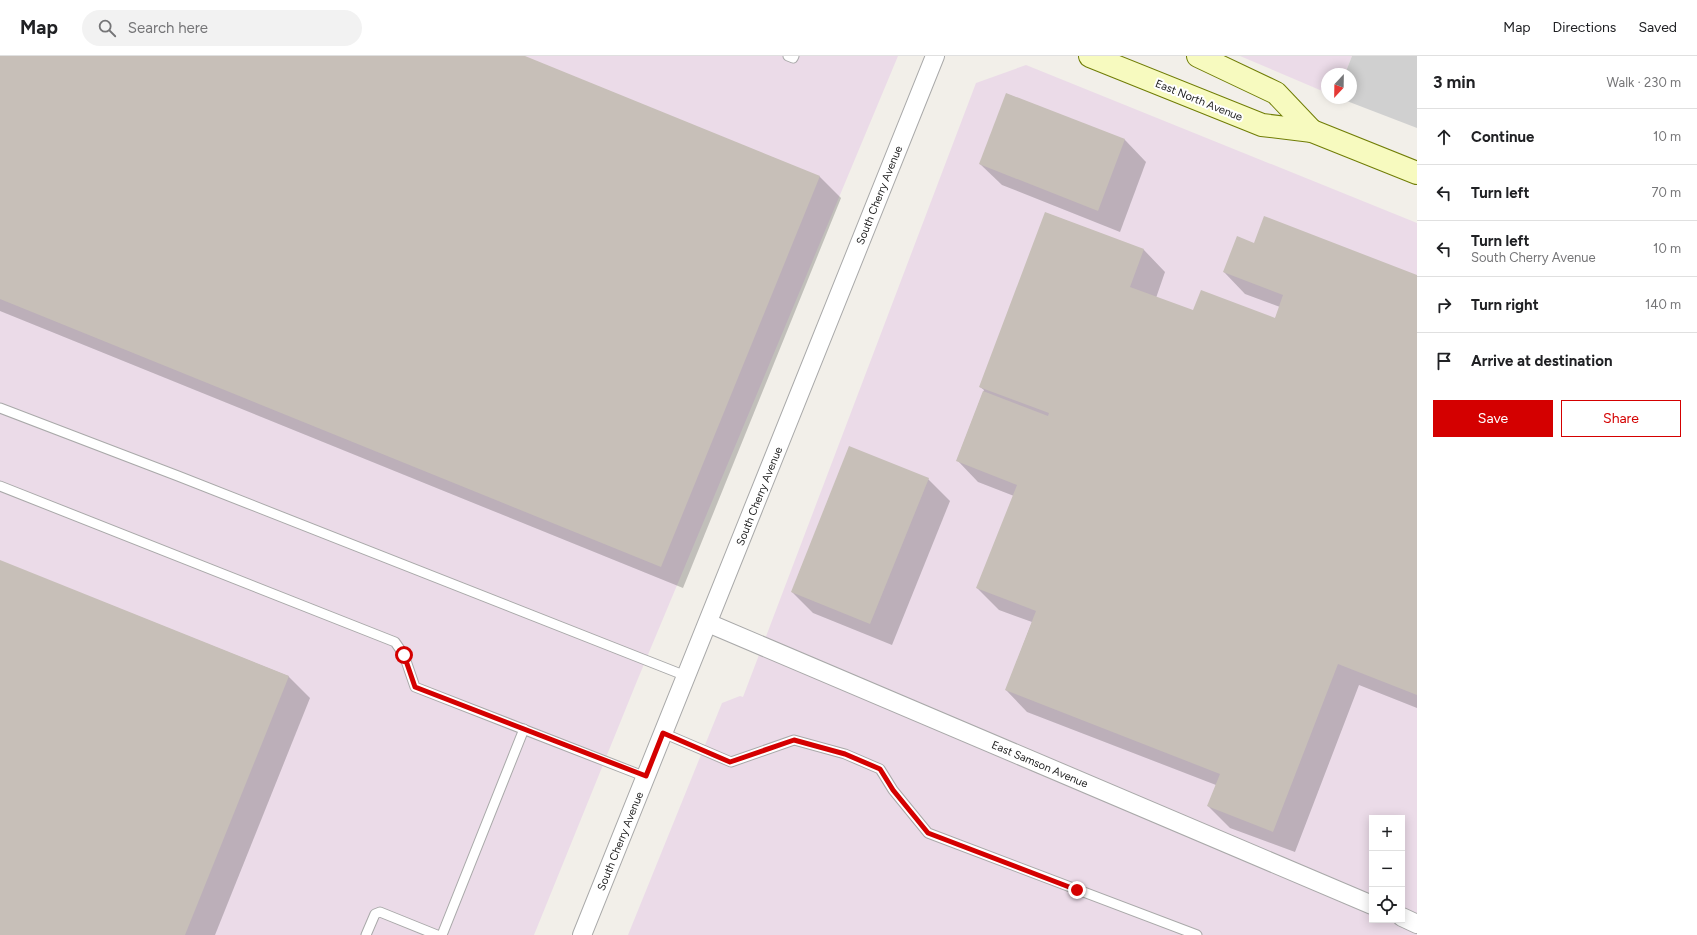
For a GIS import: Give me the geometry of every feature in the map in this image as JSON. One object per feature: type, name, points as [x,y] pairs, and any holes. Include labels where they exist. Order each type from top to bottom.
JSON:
[{"type":"street","name":"South Cherry Avenue","points":[[582,935],[935,56]]},
{"type":"street","name":"East North Avenue","points":[[1090,56],[1262,125],[1312,131],[1417,173]]},
{"type":"street","name":"East North Avenue","points":[[1198,56],[1276,93],[1312,131]]},
{"type":"street","name":"East Samson Avenue","points":[[708,623],[1369,903]]},
{"type":"street","points":[[1405,918],[1417,924]]},
{"type":"lane","points":[[788,56],[793,58],[794,56]]},
{"type":"lane","points":[[0,408],[178,476],[686,676]]},
{"type":"lane","points":[[0,486],[394,642],[404,655],[415,687],[646,776]]},
{"type":"lane","points":[[442,935],[524,729]]},
{"type":"lane","points":[[663,733],[730,762],[794,740],[845,754],[880,769],[893,790],[928,833],[1197,935]]},
{"type":"lane","points":[[366,935],[375,914],[380,912],[437,935]]},
{"type":"shaded area","points":[[0,56],[898,56],[637,681],[534,935],[0,935]]},
{"type":"shaded area","points":[[1240,56],[1352,56],[1347,68],[1321,68],[1321,90]]},
{"type":"shaded area","points":[[1352,56],[1417,56],[1417,128],[1355,104],[1357,104],[1357,68],[1347,68]]},
{"type":"shaded area","points":[[1026,65],[1417,223],[1417,935],[628,935],[722,703],[740,696],[743,697],[976,83]]},
{"type":"building","points":[[0,56],[525,56],[820,176],[661,567],[0,299]]},
{"type":"building","points":[[1006,93],[1125,139],[1098,211],[979,164]]},
{"type":"building","points":[[1045,212],[1144,249],[1130,287],[1193,310],[1201,290],[1275,318],[1283,295],[1223,272],[1237,236],[1254,243],[1264,216],[1417,275],[1417,695],[1338,664],[1273,832],[1207,806],[1220,774],[1005,690],[1036,611],[976,588],[1017,485],[956,461],[983,391],[1048,416],[1049,413],[979,387]]},
{"type":"building","points":[[849,446],[929,478],[870,624],[791,592]]},
{"type":"building","points":[[0,560],[289,676],[185,935],[0,935]]},
{"type":"route","points":[[404,655],[415,687],[646,776],[663,733],[730,762],[794,740],[845,754],[880,769],[893,790],[928,833],[1077,890]]}]
